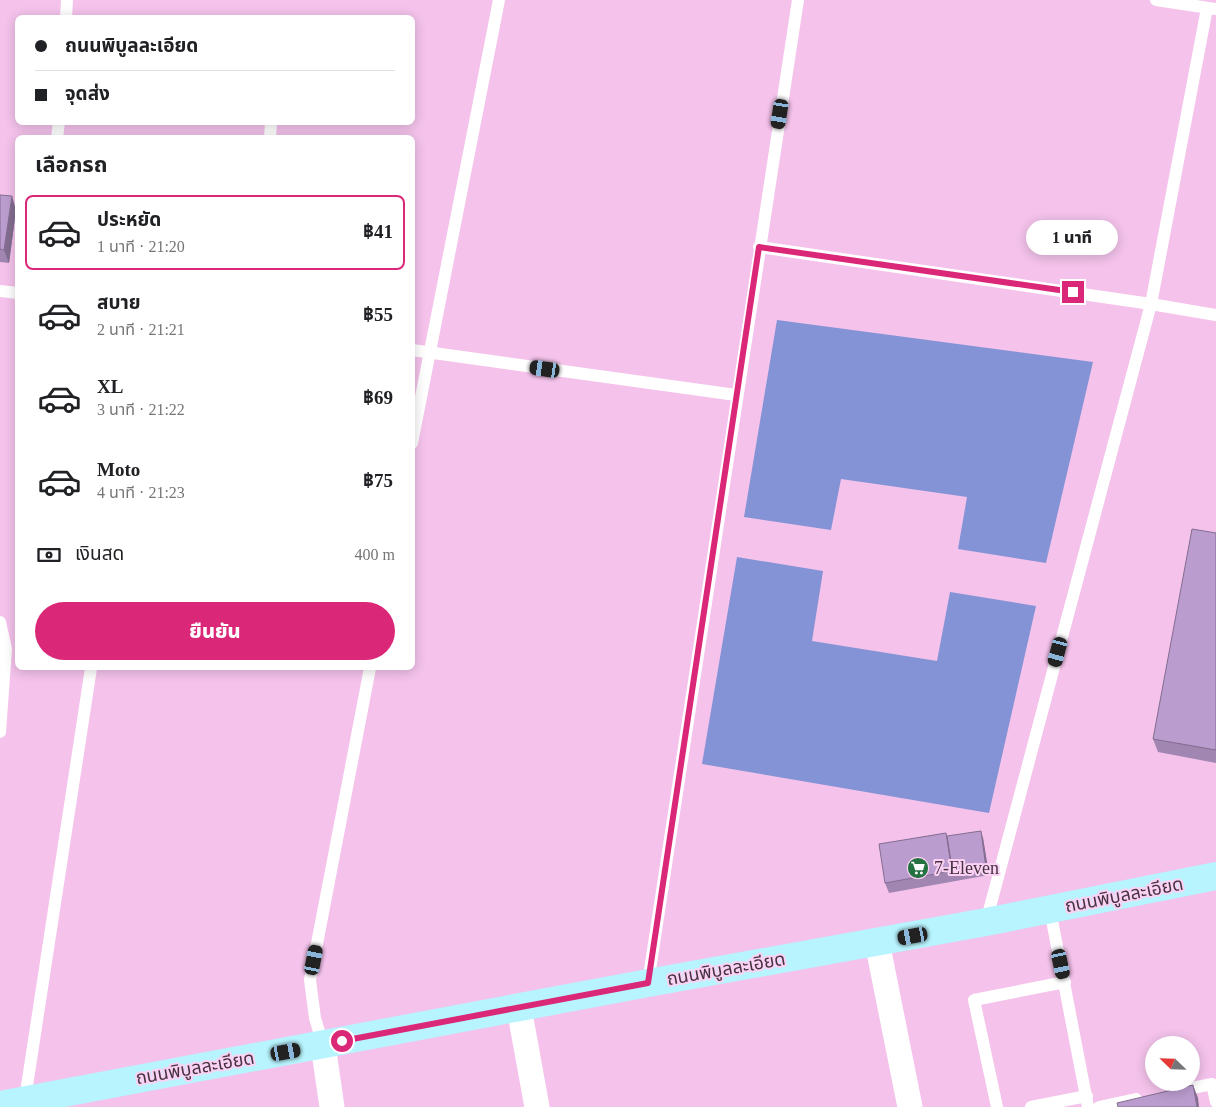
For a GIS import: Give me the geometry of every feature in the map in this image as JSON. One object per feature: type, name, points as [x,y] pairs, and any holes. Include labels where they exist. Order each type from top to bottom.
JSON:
[{"type":"street","name":"ถนนพิบูลละเอียด","points":[[12,1102],[1050,910],[1216,876]]},
{"type":"street","points":[[877,942],[910,1107]]},
{"type":"street","points":[[519,1008],[537,1107]]},
{"type":"street","points":[[323,1045],[332,1107]]},
{"type":"lane","points":[[66,15],[67,0]]},
{"type":"lane","points":[[415,429],[498,0]]},
{"type":"lane","points":[[648,983],[736,395],[798,0]]},
{"type":"lane","points":[[986,922],[1151,304],[1212,9],[1156,0]]},
{"type":"lane","points":[[759,247],[1216,315]]},
{"type":"lane","points":[[0,290],[15,292]]},
{"type":"lane","points":[[415,350],[736,395]]},
{"type":"lane","points":[[0,622],[6,649],[0,732]]},
{"type":"lane","points":[[12,1102],[91,670]]},
{"type":"lane","points":[[323,1045],[315,1018],[310,980],[370,670]]},
{"type":"lane","points":[[1031,1107],[1088,1102],[1050,910]]},
{"type":"lane","points":[[997,1107],[974,1000],[1065,982]]},
{"type":"lane","points":[[1165,1093],[1212,1084],[1216,1102]]},
{"type":"lane","points":[[1099,1107],[1146,1097]]},
{"type":"water","points":[[777,320],[1093,362],[1046,563],[958,549],[967,497],[841,479],[831,530],[744,517]]},
{"type":"water","points":[[737,557],[823,571],[812,641],[937,661],[950,592],[1036,606],[989,813],[702,764]]},
{"type":"building","points":[[0,195],[12,196],[4,250],[0,249]]},
{"type":"building","points":[[1192,529],[1216,533],[1216,750],[1153,739]]},
{"type":"building","points":[[981,831],[986,868],[953,874],[947,836]]},
{"type":"building","name":"7-Eleven","points":[[946,833],[952,871],[885,883],[879,844]]},
{"type":"building","points":[[1168,1091],[1194,1091],[1197,1107],[1118,1107],[1117,1103]]},
{"type":"place","name":"7-Eleven","points":[[918,868]]},
{"type":"route","points":[[342,1041],[648,983],[759,247],[1073,292]]}]
